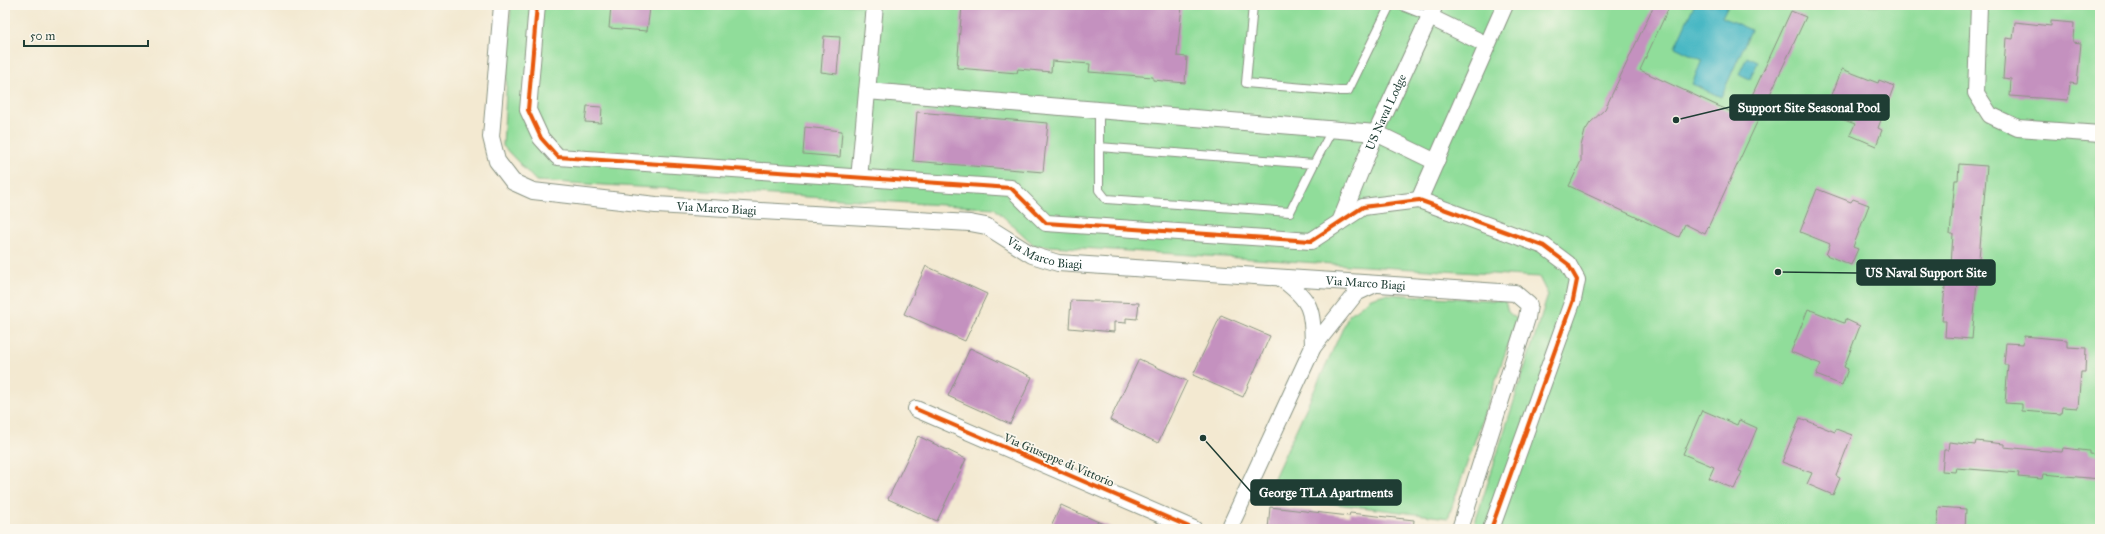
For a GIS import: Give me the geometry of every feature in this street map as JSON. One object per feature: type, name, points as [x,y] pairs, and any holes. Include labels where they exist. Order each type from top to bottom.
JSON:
[{"type":"street","name":"Via Marco Biagi","points":[[502,5],[491,137],[497,161],[513,182],[533,191],[656,205],[970,223],[986,226],[1032,256],[1058,263],[1282,279],[1515,293],[1529,305],[1527,318],[1460,529]]},
{"type":"street","points":[[537,5],[528,110],[541,138],[558,157],[858,179],[1011,188],[1046,223],[1311,241],[1363,207],[1419,200],[1544,246],[1568,264],[1577,280],[1573,300],[1491,529]]},
{"type":"street","points":[[858,179],[875,5]]},
{"type":"street","points":[[1419,200],[1505,5]]},
{"type":"street","points":[[1979,5],[1976,93],[1990,115],[2018,128],[2100,134]]},
{"type":"street","points":[[1432,11],[1487,45]]},
{"type":"street","name":"US Naval Lodge","points":[[1340,222],[1376,133],[1432,11]]},
{"type":"street","points":[[867,90],[1376,133],[1436,162]]},
{"type":"street","points":[[1282,279],[1300,292],[1310,306],[1314,347]]},
{"type":"street","points":[[1310,306],[1320,292],[1331,282],[1341,292],[1347,303]]},
{"type":"street","points":[[1229,529],[1314,347],[1356,293],[1373,284]]},
{"type":"street","name":"Via Giuseppe di Vittorio","points":[[916,409],[1194,529]]},
{"type":"lane","points":[[1253,5],[1246,83],[1339,91],[1348,90],[1390,5]]},
{"type":"lane","points":[[1400,5],[1432,11]]},
{"type":"lane","points":[[1098,110],[1099,190],[1106,199],[1290,212],[1332,130]]},
{"type":"lane","points":[[1099,147],[1314,164]]},
{"type":"green space","points":[[511,5],[2100,5],[2100,529],[1473,529],[1548,295],[1539,277],[1034,245],[994,208],[536,181],[503,146]]},
{"type":"green space","points":[[1385,294],[1505,301],[1508,312],[1517,319],[1448,518],[1266,495],[1349,315],[1371,298]]},
{"type":"water","points":[[1694,5],[1728,5],[1722,17],[1751,30],[1721,97],[1692,84],[1702,60],[1675,47]]},
{"type":"water","points":[[1747,57],[1758,62],[1750,79],[1739,74]]},
{"type":"building","points":[[611,5],[650,8],[647,31],[609,28]]},
{"type":"building","points":[[962,5],[1182,5],[1177,56],[1187,57],[1185,83],[1153,80],[1153,77],[1089,72],[1090,64],[1052,61],[1051,72],[1018,69],[1017,73],[957,68]]},
{"type":"building","points":[[1654,5],[1670,5],[1640,70],[1742,117],[1791,11],[1806,17],[1705,234],[1685,224],[1679,237],[1569,186],[1581,161],[1581,146],[1585,131],[1590,123],[1605,109]]},
{"type":"building","points":[[2051,21],[2074,23],[2073,42],[2081,43],[2077,84],[2070,83],[2068,100],[2010,96],[2011,79],[2003,78],[2006,38],[2013,39],[2015,22],[2051,26]]},
{"type":"building","points":[[824,36],[840,37],[837,74],[821,72]]},
{"type":"building","points":[[1842,69],[1878,83],[1879,80],[1894,86],[1878,128],[1882,130],[1876,146],[1850,135],[1855,124],[1825,113]]},
{"type":"building","points":[[587,106],[602,107],[601,123],[585,122]]},
{"type":"building","points":[[917,112],[1048,123],[1043,172],[913,161]]},
{"type":"building","points":[[805,127],[842,131],[840,157],[803,154]]},
{"type":"building","points":[[1959,164],[1987,166],[1972,339],[1945,337],[1946,321],[1942,321],[1947,264],[1951,265],[1953,234],[1950,234],[1955,180],[1958,180]]},
{"type":"building","points":[[1817,189],[1851,202],[1853,199],[1869,205],[1853,247],[1858,249],[1851,265],[1826,255],[1830,244],[1800,232]]},
{"type":"building","points":[[926,266],[987,294],[965,341],[904,314]]},
{"type":"building","points":[[1071,300],[1139,303],[1137,319],[1126,318],[1126,323],[1114,322],[1114,332],[1069,328]]},
{"type":"building","points":[[1808,309],[1844,323],[1845,319],[1860,326],[1844,367],[1848,369],[1842,385],[1816,375],[1821,364],[1791,352]]},
{"type":"building","points":[[1221,315],[1270,336],[1243,397],[1193,375]]},
{"type":"building","points":[[2024,336],[2067,340],[2067,347],[2086,348],[2085,372],[2081,372],[2078,408],[2062,407],[2061,414],[2022,411],[2022,404],[2005,403],[2008,365],[2004,365],[2006,343],[2023,344]]},
{"type":"building","points":[[970,348],[1032,377],[1010,424],[948,396]]},
{"type":"building","points":[[1139,359],[1187,381],[1158,443],[1110,420]]},
{"type":"building","points":[[1702,410],[1737,425],[1739,420],[1757,428],[1739,471],[1742,472],[1734,489],[1709,478],[1714,467],[1683,454]]},
{"type":"building","points":[[1800,418],[1835,432],[1836,429],[1852,435],[1836,476],[1840,478],[1833,495],[1807,484],[1812,473],[1782,462]]},
{"type":"building","points":[[918,436],[966,459],[937,521],[888,499]]},
{"type":"building","points":[[1976,441],[2004,444],[2004,447],[2035,450],[2062,452],[2063,448],[2089,451],[2089,454],[2100,455],[2100,479],[2043,474],[2042,479],[2018,477],[2019,473],[1956,468],[1955,472],[1942,471],[1944,450],[1948,450],[1949,442],[1975,445]]},
{"type":"building","points":[[1061,505],[1114,529],[1050,529]]},
{"type":"building","points":[[1270,507],[1349,516],[1350,513],[1414,520],[1413,529],[1268,529]]},
{"type":"building","points":[[1939,507],[1966,509],[1965,529],[1937,529]]},
{"type":"cycle path","points":[[537,5],[528,110],[541,138],[558,157],[1011,188],[1046,223],[1311,241],[1363,207],[1419,200],[1544,246],[1568,264],[1577,280],[1573,300],[1491,529]]},
{"type":"cycle path","points":[[916,409],[1194,529]]},
{"type":"place","name":"Support Site Seasonal Pool","points":[[1676,120]]},
{"type":"place","name":"US Naval Support Site","points":[[1778,272]]},
{"type":"place","name":"George TLA Apartments","points":[[1203,438]]}]
